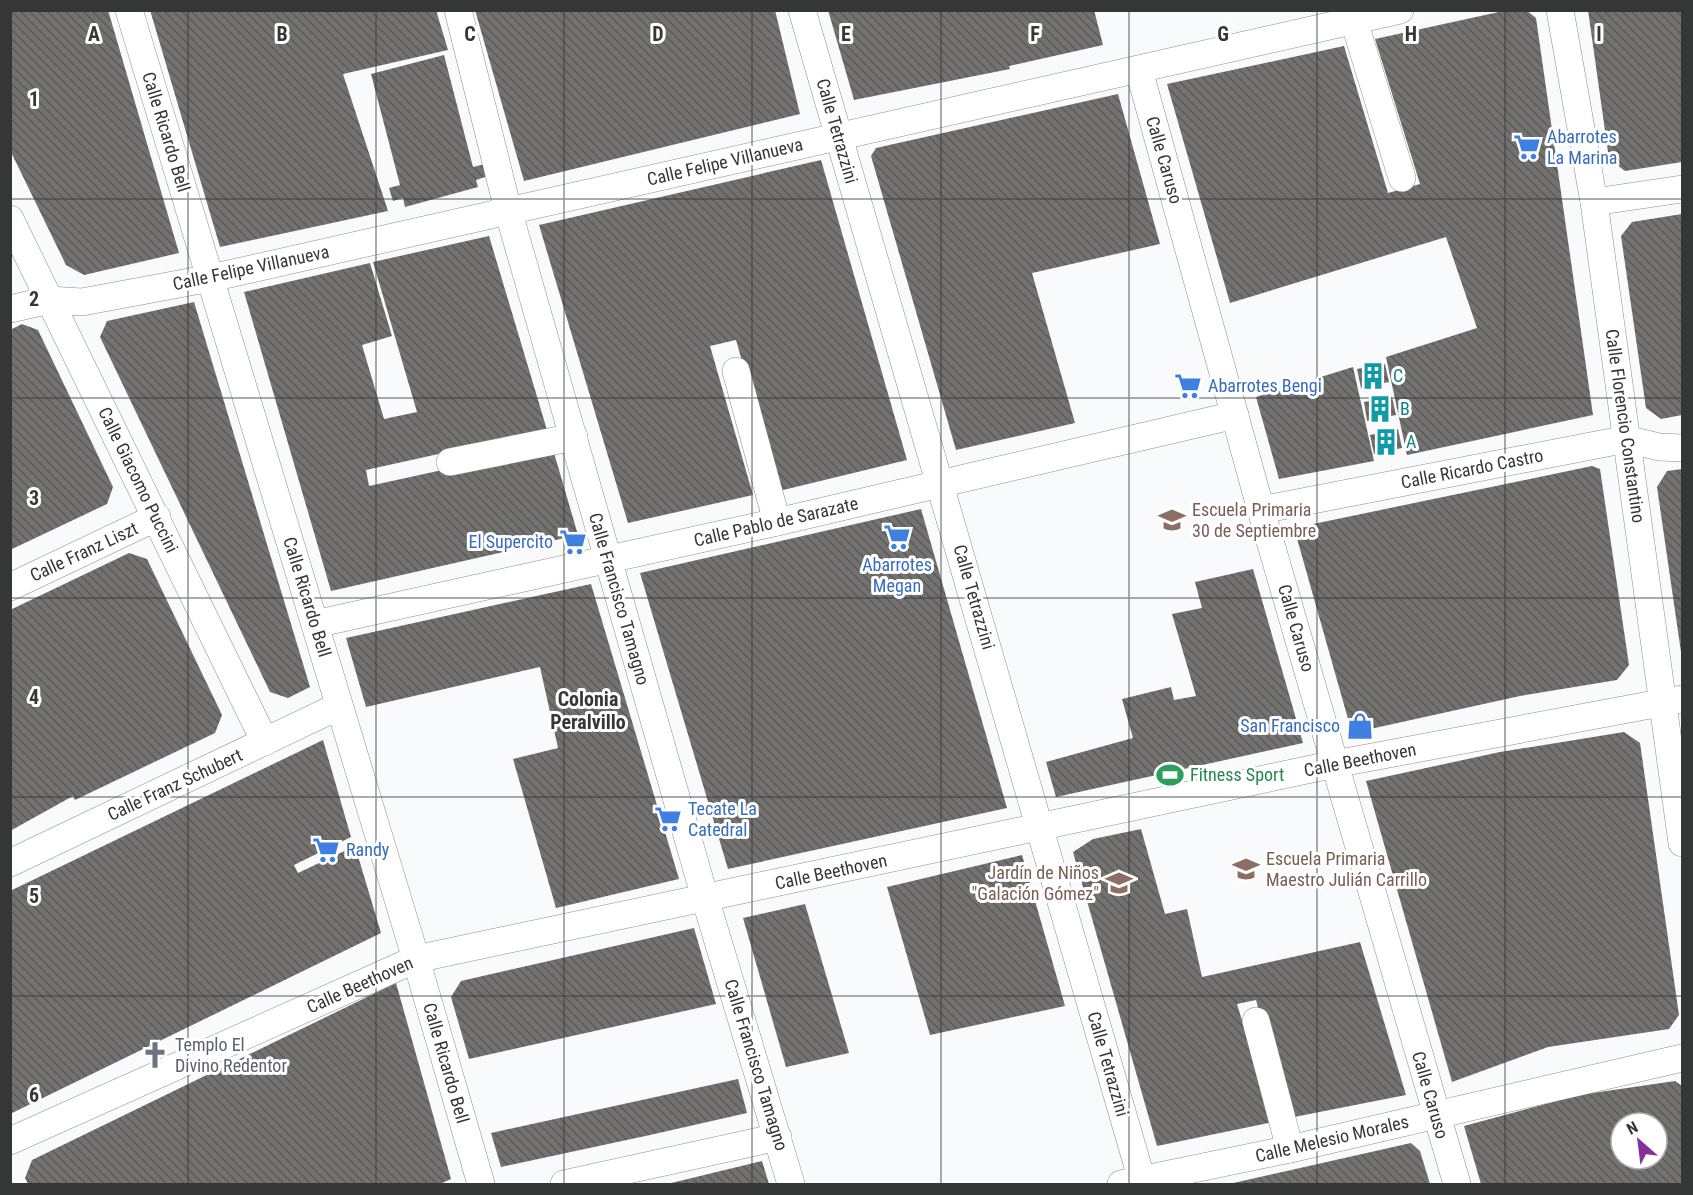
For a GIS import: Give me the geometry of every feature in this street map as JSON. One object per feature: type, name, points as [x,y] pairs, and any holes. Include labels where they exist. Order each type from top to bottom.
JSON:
[{"type":"street","name":"Calle Ricardo Bell","points":[[129,10],[417,959],[481,1185]]},
{"type":"street","name":"Calle Francisco Tamagno","points":[[458,10],[508,210],[705,898],[791,1185]]},
{"type":"street","name":"Calle Tetrazzini","points":[[802,10],[941,482],[1039,829],[1135,1183]]},
{"type":"street","name":"Calle Felipe Villanueva","points":[[10,309],[49,300],[82,302],[211,278],[1139,70],[1354,16],[1400,10]]},
{"type":"street","name":"Calle Florencio Constantino","points":[[1560,10],[1594,202],[1627,440],[1673,700],[1683,843]]},
{"type":"street","points":[[1354,16],[1402,178]]},
{"type":"street","name":"Calle Caruso","points":[[1139,70],[1262,510],[1457,1185]]},
{"type":"street","points":[[1594,202],[1683,189]]},
{"type":"street","name":"Calle Giacomo Puccini","points":[[10,219],[265,742]]},
{"type":"street","points":[[736,371],[777,522]]},
{"type":"street","name":"Calle Pablo de Sarazate","points":[[315,624],[777,522],[1235,415]]},
{"type":"street","points":[[450,462],[574,437]]},
{"type":"street","name":"Calle Ricardo Castro","points":[[1262,510],[1627,440],[1659,447],[1683,448]]},
{"type":"street","name":"Calle Franz Liszt","points":[[10,587],[157,517]]},
{"type":"street","name":"Calle Beethoven","points":[[10,1141],[417,959],[1039,829],[1335,764],[1673,700]]},
{"type":"street","name":"Calle Franz Schubert","points":[[10,863],[339,706]]},
{"type":"street","points":[[1256,1021],[1290,1149]]},
{"type":"street","name":"Calle Melesio Morales","points":[[1135,1183],[1683,1058]]},
{"type":"street","points":[[564,1185],[777,1137]]},
{"type":"building","points":[[10,10],[108,10],[179,253],[84,275],[66,265],[10,150]]},
{"type":"building","points":[[150,10],[436,10],[448,50],[343,74],[388,211],[220,247]]},
{"type":"building","points":[[475,10],[775,10],[800,114],[524,181]]},
{"type":"building","points":[[828,10],[1094,10],[1103,45],[1009,66],[1010,69],[854,100]]},
{"type":"building","points":[[1508,10],[1526,10],[1536,18],[1593,415],[1407,455],[1386,357],[1477,328],[1446,237],[1230,303],[1167,84],[1344,46],[1388,193],[1420,184],[1375,39]]},
{"type":"building","points":[[1588,10],[1682,10],[1682,162],[1625,171],[1609,159]]},
{"type":"building","points":[[444,55],[473,167],[485,164],[488,176],[476,180],[478,187],[405,207],[403,198],[393,201],[389,188],[400,185],[371,74]]},
{"type":"building","points":[[1118,94],[1160,244],[1032,273],[1075,423],[956,450],[871,156],[876,148]]},
{"type":"building","points":[[821,160],[907,460],[779,491],[736,340],[710,346],[753,495],[628,523],[539,225]]},
{"type":"building","points":[[1682,214],[1682,415],[1661,419],[1646,408],[1621,236],[1632,222]]},
{"type":"building","points":[[489,236],[547,430],[366,470],[369,486],[552,446],[578,535],[331,591],[244,292],[370,263],[392,336],[362,345],[384,419],[417,412],[373,262]]},
{"type":"building","points":[[194,302],[310,687],[288,698],[270,692],[100,337],[107,321]]},
{"type":"building","points":[[22,324],[38,330],[113,487],[107,504],[10,550],[10,330]]},
{"type":"building","name":"C","points":[[1385,364],[1389,382],[1361,388],[1357,369]]},
{"type":"building","points":[[1353,367],[1374,461],[1279,479],[1256,397]]},
{"type":"building","name":"B","points":[[1392,397],[1396,415],[1367,421],[1364,402]]},
{"type":"building","name":"A","points":[[1398,429],[1402,448],[1374,454],[1370,435]]},
{"type":"building","points":[[1592,466],[1600,469],[1629,665],[1617,680],[1520,696],[1352,733],[1294,528]]},
{"type":"building","points":[[1682,469],[1681,652],[1657,487],[1667,471]]},
{"type":"building","points":[[921,509],[1007,808],[728,869],[640,573]]},
{"type":"building","points":[[129,553],[147,559],[222,715],[215,733],[75,800],[73,796],[10,831],[10,610]]},
{"type":"building","points":[[1253,569],[1303,743],[1056,797],[1046,762],[1133,738],[1122,699],[1171,687],[1174,700],[1196,696],[1172,614],[1202,608],[1195,582]]},
{"type":"building","points":[[591,584],[679,879],[556,908],[513,759],[558,748],[540,667],[366,707],[346,638]]},
{"type":"building","points":[[1624,732],[1640,743],[1679,1015],[1669,1029],[1548,1047],[1452,1082],[1366,781],[1500,752]]},
{"type":"building","points":[[323,740],[351,837],[294,865],[298,873],[355,846],[381,933],[10,1114],[10,891]]},
{"type":"building","points":[[1141,829],[1165,914],[1187,909],[1202,977],[1360,942],[1406,1095],[1289,1118],[1256,1000],[1237,1004],[1273,1122],[1157,1146],[1073,852],[1093,839]]},
{"type":"building","points":[[1022,855],[1065,1006],[930,1035],[887,887]]},
{"type":"building","points":[[805,904],[849,1053],[786,1067],[743,918]]},
{"type":"building","points":[[694,928],[716,1004],[469,1059],[451,997],[461,981]]},
{"type":"building","points":[[396,983],[451,1179],[440,1184],[28,1184],[25,1178],[32,1160]]},
{"type":"building","points":[[738,1079],[747,1113],[650,1135],[501,1167],[491,1133]]},
{"type":"building","points":[[1675,1081],[1682,1086],[1682,1184],[1481,1184],[1464,1126],[1579,1095]]},
{"type":"building","points":[[1411,1143],[1420,1151],[1430,1184],[1229,1184]]},
{"type":"building","points":[[762,1161],[769,1184],[667,1184]]},
{"type":"place","name":"Abarrotes La Marina","points":[[1527,147]]},
{"type":"place","name":"C","points":[[1373,376]]},
{"type":"place","name":"Abarrotes Bengi","points":[[1188,386]]},
{"type":"place","name":"B","points":[[1380,409]]},
{"type":"place","name":"A","points":[[1386,442]]},
{"type":"place","name":"Escuela Primaria 30 de Septiembre","points":[[1172,520]]},
{"type":"place","name":"Abarrotes Megan","points":[[897,537]]},
{"type":"place","name":"El Supercito","points":[[573,542]]},
{"type":"place","name":"San Francisco","points":[[1360,726]]},
{"type":"place","name":"Fitness Sport","points":[[1170,775]]},
{"type":"place","name":"Tecate La Catedral","points":[[668,819]]},
{"type":"place","name":"Randy","points":[[326,850]]},
{"type":"place","name":"Escuela Primaria Maestro Julián Carrillo","points":[[1246,869]]},
{"type":"place","name":"Jardín de Niños \"Galación Gómez\"","points":[[1119,883]]},
{"type":"place","name":"Templo El Divino Redentor","points":[[155,1055]]},
{"type":"district","name":"Colonia Peralvillo","points":[[588,710]]}]
